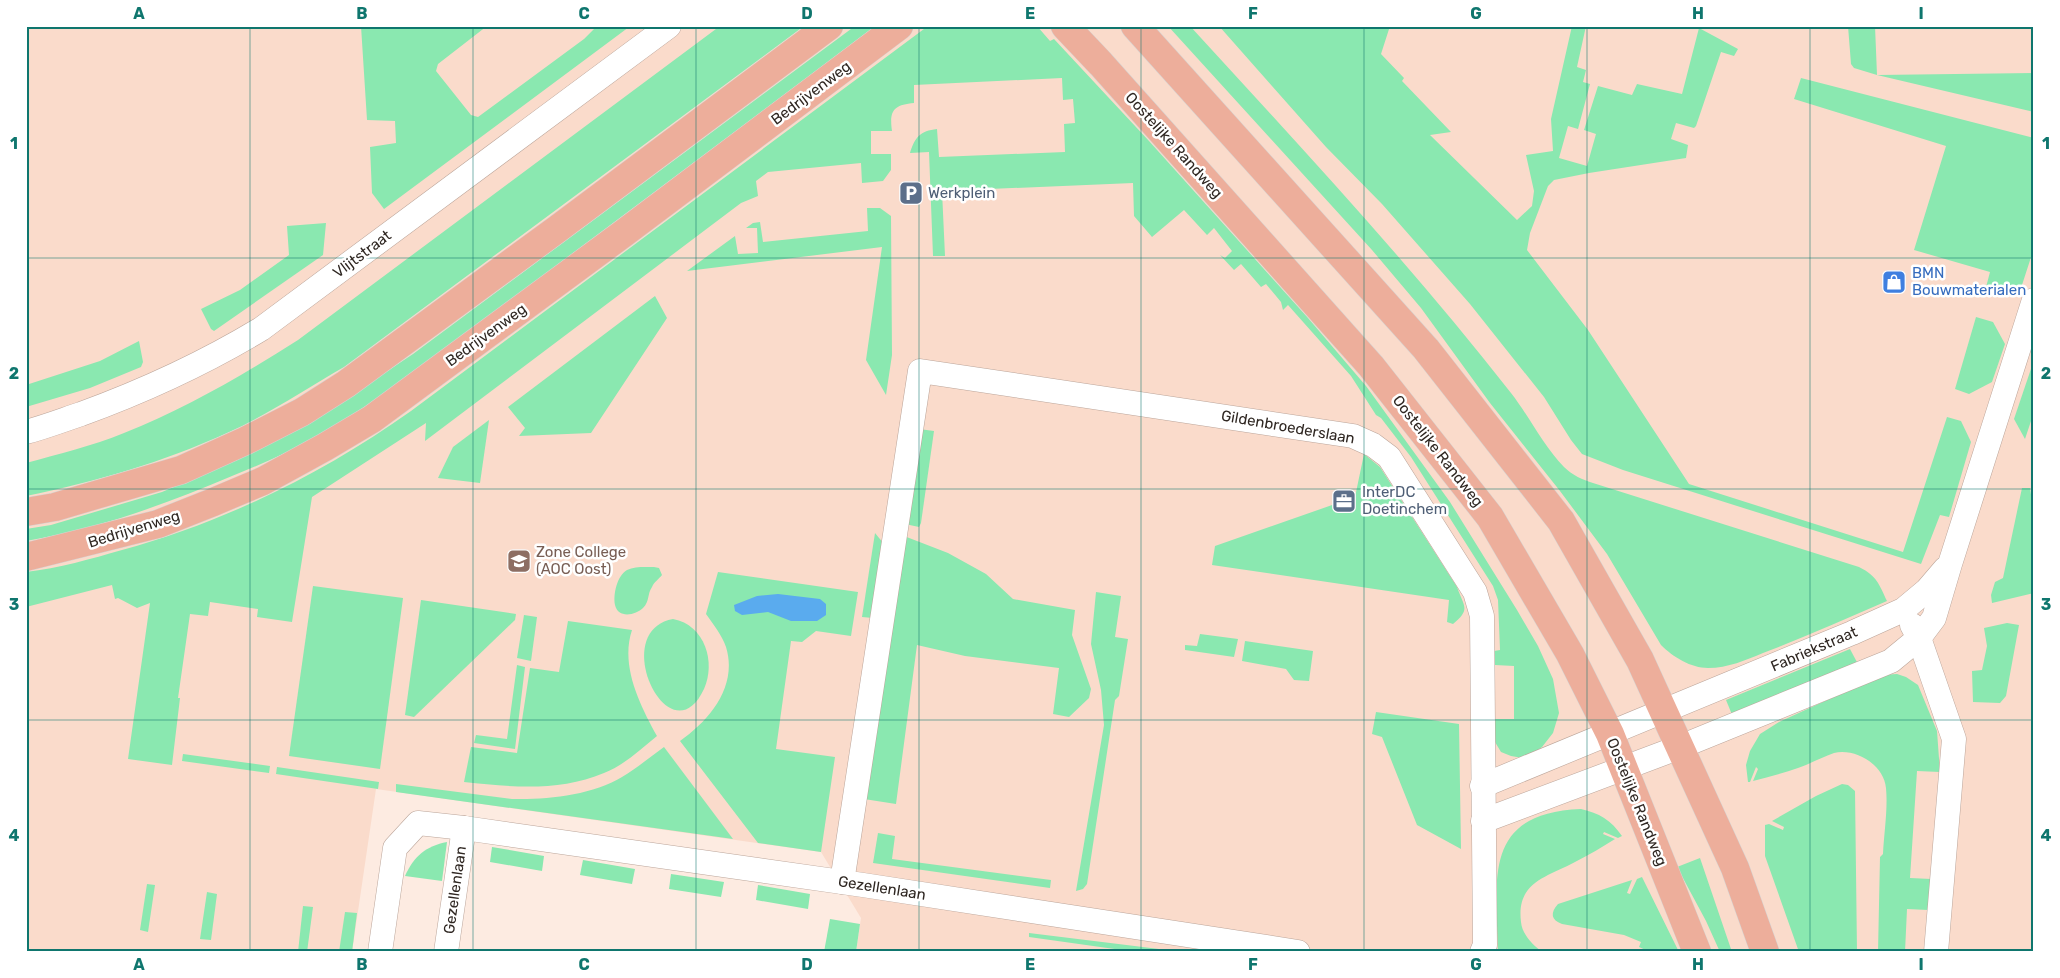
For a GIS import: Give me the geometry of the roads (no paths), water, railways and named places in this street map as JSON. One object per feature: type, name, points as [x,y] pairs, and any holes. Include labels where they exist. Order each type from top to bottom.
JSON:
[{"type":"main road","points":[[26,512],[55,507],[181,470],[245,441],[302,412],[346,384],[541,242],[829,26]]},
{"type":"main road","name":"Bedrijvenweg","points":[[26,557],[158,524],[263,481],[356,428],[415,388],[594,256],[900,26]]},
{"type":"main road","name":"Oostelijke Randweg","points":[[1065,26],[1371,366],[1490,517],[1570,654],[1610,734],[1697,952]]},
{"type":"main road","points":[[1135,26],[1426,349],[1560,521],[1640,660],[1735,868],[1765,952]]},
{"type":"street","name":"Vlijtstraat","points":[[26,432],[132,395],[168,380],[221,354],[261,329],[669,26]]},
{"type":"street","name":"Fabriekstraat","points":[[1623,768],[1680,747],[1891,661],[1919,638],[1934,618],[2034,300]]},
{"type":"street","name":"Gildenbroederslaan","points":[[842,882],[920,371],[1353,436],[1373,445],[1389,457],[1475,592],[1482,616],[1482,786],[1485,945],[1482,952]]},
{"type":"street","name":"Fabriekstraat","points":[[1610,734],[1852,634],[1903,610],[1927,590],[1950,564]]},
{"type":"street","points":[[1903,610],[1919,638],[1954,739],[1936,952]]},
{"type":"street","points":[[1482,786],[1610,734]]},
{"type":"street","points":[[1483,820],[1623,768]]},
{"type":"street","name":"Gezellenlaan","points":[[380,952],[395,848],[418,823],[842,882],[1298,952]]},
{"type":"street","name":"Gezellenlaan","points":[[446,952],[464,828]]},
{"type":"water","points":[[778,594],[820,599],[826,604],[826,615],[817,621],[791,621],[768,612],[742,615],[735,611],[734,605],[757,596]]},
{"type":"place","name":"Werkplein","points":[[911,193]]},
{"type":"place","name":"BMN Bouwmaterialen","points":[[1894,282]]},
{"type":"place","name":"InterDC Doetinchem","points":[[1344,501]]},
{"type":"place","name":"Zone College (AOC Oost)","points":[[519,561]]}]
